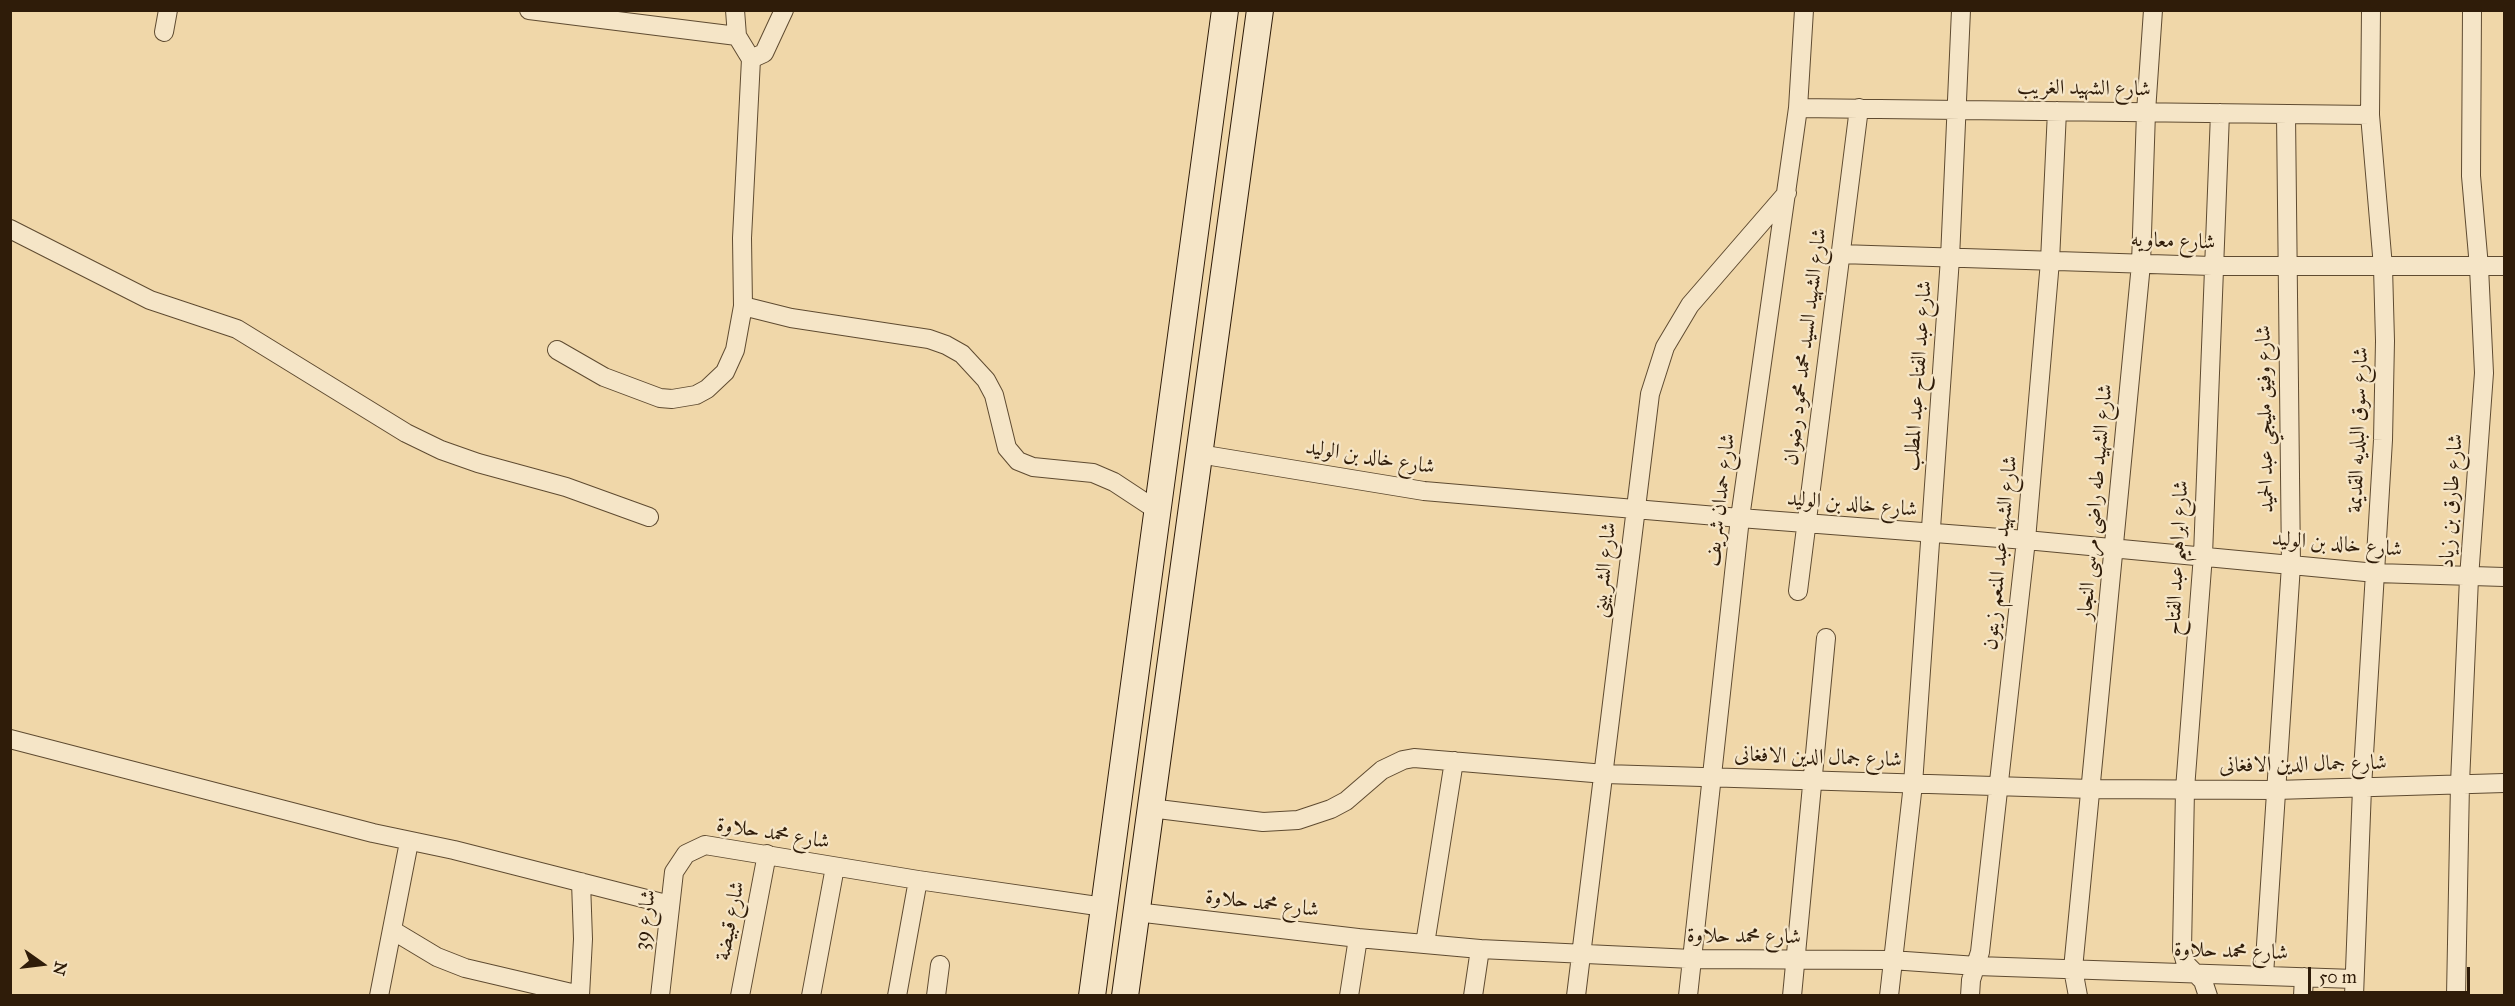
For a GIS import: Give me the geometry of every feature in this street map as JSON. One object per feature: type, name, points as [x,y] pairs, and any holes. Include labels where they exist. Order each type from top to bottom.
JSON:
[{"type":"main road","points":[[1092,996],[1225,10]]},
{"type":"main road","points":[[1125,996],[1260,10]]},
{"type":"main road","points":[[1151,556],[1184,559]]},
{"type":"street","points":[[164,32],[168,10]]},
{"type":"street","points":[[529,10],[737,36]]},
{"type":"street","points":[[557,350],[604,377],[660,398],[684,398],[707,389],[725,372],[749,308],[742,238],[751,59],[737,36],[735,10]]},
{"type":"street","points":[[751,59],[764,53],[784,10]]},
{"type":"street","name":"شارع حمدان شريف","points":[[1688,996],[1740,518],[1798,108],[1804,10]]},
{"type":"street","name":"شارع عبد الفتاح عبد المطلب","points":[[1889,996],[1891,960],[1913,784],[1950,258],[1961,10]]},
{"type":"street","name":"شارع الشهيد طه راضى مرسى النجار","points":[[2078,996],[2073,969],[2141,264],[2146,112],[2153,10]]},
{"type":"street","name":"شارع سوق البلديه القديمة","points":[[2354,987],[2362,788],[2383,430],[2383,267],[2370,115],[2371,10]]},
{"type":"street","name":"شارع طارق بن زياد","points":[[2456,996],[2460,783],[2469,578],[2484,373],[2479,267],[2471,176],[2472,10]]},
{"type":"street","name":"شارع الشهيد الغريب","points":[[1798,108],[2370,115]]},
{"type":"street","name":"شارع الشهيد السيد محمد محمود رضوان","points":[[1798,591],[1858,108]]},
{"type":"street","name":"شارع الشهيد عبد المنعم زيتون","points":[[1970,996],[1971,980],[1977,966],[2000,786],[2026,540],[2050,261],[2057,111]]},
{"type":"street","name":"شارع ابراهيم عبد الفتاح","points":[[2208,996],[2203,981],[2186,964],[2182,950],[2185,789],[2203,555],[2212,266],[2220,113]]},
{"type":"street","name":"شارع وفيق مليجي عبد الحميد","points":[[2264,975],[2291,565],[2286,114]]},
{"type":"street","name":"شارع الشربينى","points":[[1576,996],[1650,394],[1665,347],[1690,305],[1787,193]]},
{"type":"street","points":[[10,229],[150,300],[237,329],[406,433],[441,450],[566,488],[649,517]]},
{"type":"street","name":"شارع معاويه","points":[[1840,254],[2212,266],[2505,266]]},
{"type":"street","points":[[749,308],[791,318],[929,339],[946,345],[962,354],[986,380],[994,395],[1007,448],[1018,461],[1033,467],[1094,473],[1114,482],[1158,512]]},
{"type":"street","name":"شارع خالد بن الوليد","points":[[1199,454],[1424,491],[2203,555],[2376,573],[2469,578],[2505,577]]},
{"type":"street","points":[[1792,996],[1826,638]]},
{"type":"street","points":[[10,739],[409,842],[454,850],[670,905]]},
{"type":"street","name":"شارع جمال الدين الافغانى","points":[[1150,808],[1263,822],[1298,820],[1315,816],[1346,801],[1382,770],[1392,764],[1414,758],[1605,774],[2091,789],[2276,790],[2505,783]]},
{"type":"street","points":[[1425,944],[1454,760]]},
{"type":"street","points":[[379,996],[409,842]]},
{"type":"street","name":"شارع محمد حلاوة","points":[[686,854],[705,845],[918,880],[1104,907]]},
{"type":"street","name":"شارع 39","points":[[660,996],[674,872],[686,854]]},
{"type":"street","name":"شارع قبيضة","points":[[740,996],[767,855]]},
{"type":"street","points":[[811,996],[835,867]]},
{"type":"street","points":[[897,996],[918,880]]},
{"type":"street","points":[[392,930],[437,957],[465,968],[580,995],[583,939],[581,882]]},
{"type":"street","name":"شارع محمد حلاوة","points":[[1136,912],[1358,938],[1480,949],[1692,959],[1891,960],[1977,966],[2264,975],[2304,977],[2354,987]]},
{"type":"street","points":[[1349,996],[1358,938]]},
{"type":"street","points":[[1473,996],[1480,949]]},
{"type":"street","points":[[936,996],[940,965]]},
{"type":"street","points":[[2303,996],[2304,977]]}]
